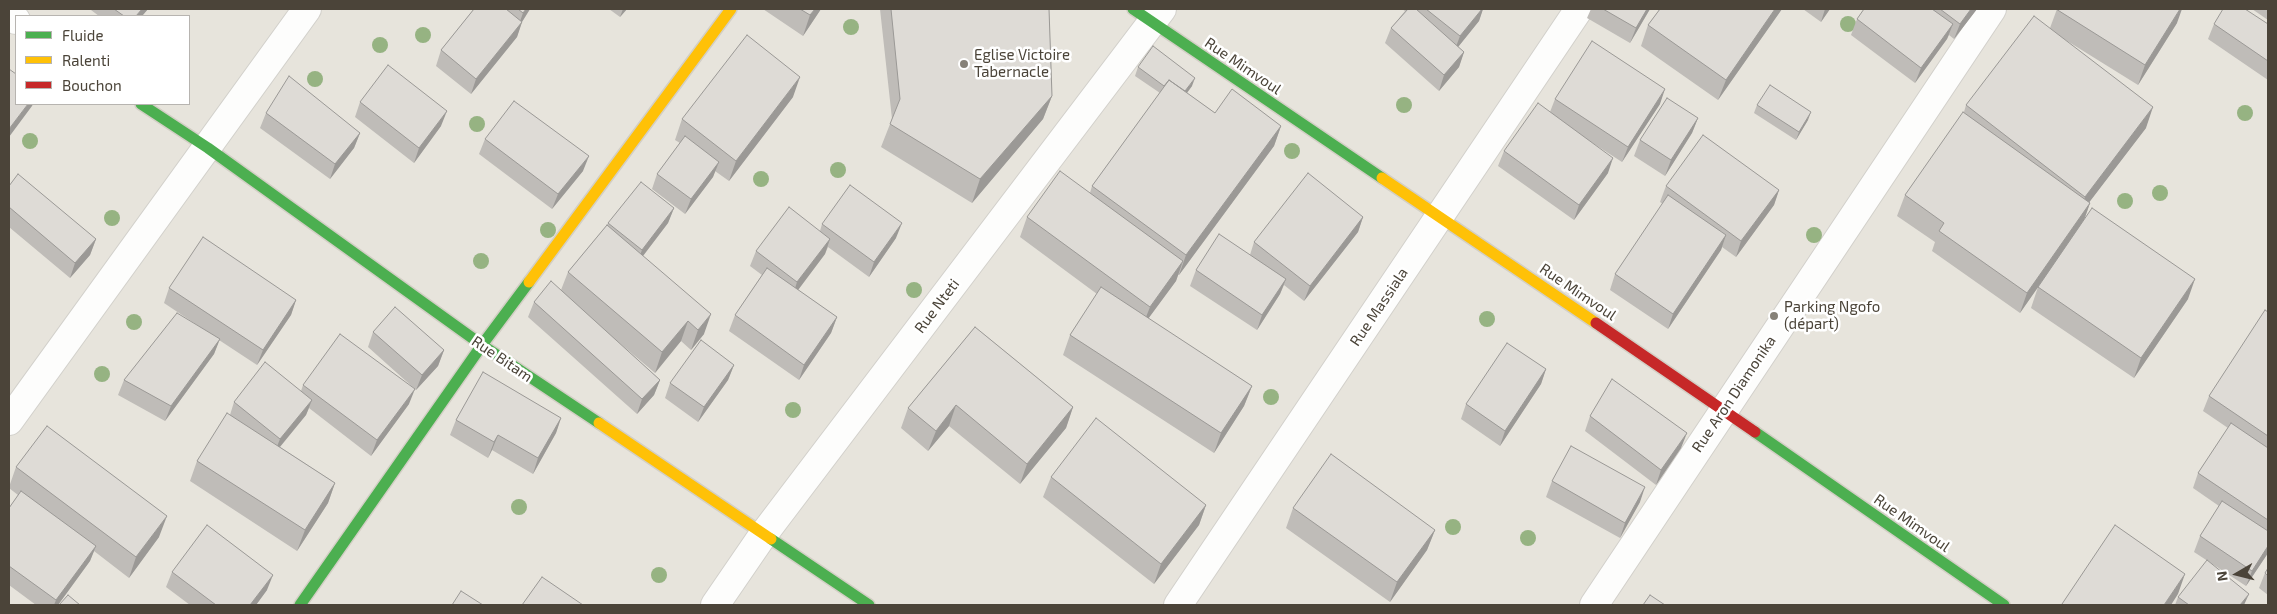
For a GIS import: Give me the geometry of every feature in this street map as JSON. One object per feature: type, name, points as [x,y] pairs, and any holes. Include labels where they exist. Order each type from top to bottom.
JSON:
[{"type":"street","points":[[9,421],[307,9]]},
{"type":"street","points":[[300,605],[482,345],[731,9]]},
{"type":"street","name":"Rue Massiala","points":[[1178,605],[1579,9]]},
{"type":"street","name":"Rue Aron Diamonika","points":[[1594,605],[1723,409],[1992,9]]},
{"type":"street","name":"Rue Mimvoul","points":[[1149,13],[1440,217],[1723,409],[2004,605]]},
{"type":"street","name":"Rue Nteti","points":[[715,605],[763,535],[1149,13]]},
{"type":"street","name":"Rue Bitam","points":[[143,105],[208,148],[482,345],[869,605]]},
{"type":"shaded area","points":[[9,9],[2268,9],[2268,605],[9,605]]},
{"type":"building","points":[[114,9],[142,9],[137,15],[123,15]]},
{"type":"building","points":[[474,9],[506,9],[522,22],[476,79],[441,50]]},
{"type":"building","points":[[518,9],[526,9],[523,13]]},
{"type":"building","points":[[800,9],[815,9],[810,15]]},
{"type":"building","name":"Eglise Victoire Tabernacle","points":[[891,9],[1049,9],[1052,96],[980,179],[890,124],[900,99]]},
{"type":"building","points":[[1408,9],[1416,9],[1464,52],[1444,75],[1391,28]]},
{"type":"building","points":[[1426,9],[1482,9],[1460,36]]},
{"type":"building","points":[[1603,9],[1647,9],[1636,28]]},
{"type":"building","points":[[1660,9],[1775,9],[1726,80],[1648,25]]},
{"type":"building","points":[[1864,9],[1932,9],[1953,24],[1921,68],[1857,19]]},
{"type":"building","points":[[1940,9],[1971,9],[1960,24]]},
{"type":"building","points":[[2056,9],[2180,9],[2145,65]]},
{"type":"building","points":[[2223,9],[2245,9],[2268,24],[2268,61],[2214,24]]},
{"type":"building","points":[[2034,16],[2153,107],[2085,197],[1966,105]]},
{"type":"building","points":[[747,35],[800,77],[736,161],[682,119]]},
{"type":"building","points":[[1592,41],[1665,89],[1628,147],[1555,99]]},
{"type":"building","points":[[1153,46],[1195,78],[1185,91],[1169,80],[1164,86],[1138,67]]},
{"type":"building","points":[[388,65],[447,111],[419,148],[360,102]]},
{"type":"building","points":[[9,69],[15,73],[15,105],[27,105],[9,129]]},
{"type":"building","points":[[289,76],[360,133],[335,164],[266,113]]},
{"type":"building","points":[[1169,80],[1215,113],[1232,89],[1281,126],[1186,255],[1092,186]]},
{"type":"building","points":[[1770,85],[1811,112],[1799,132],[1757,105]]},
{"type":"building","points":[[1667,98],[1698,118],[1671,160],[1640,140]]},
{"type":"building","points":[[514,101],[589,156],[558,194],[485,139]]},
{"type":"building","points":[[1538,103],[1613,158],[1579,205],[1504,151]]},
{"type":"building","points":[[1963,112],[2090,203],[2027,293],[1939,231],[1944,223],[1905,195]]},
{"type":"building","points":[[1703,135],[1779,190],[1741,241],[1666,186]]},
{"type":"building","points":[[685,136],[719,162],[691,199],[657,174]]},
{"type":"building","points":[[1060,171],[1183,261],[1150,307],[1027,217]]},
{"type":"building","points":[[1308,173],[1363,217],[1310,286],[1254,242]]},
{"type":"building","points":[[18,174],[96,239],[75,263],[9,207],[9,186]]},
{"type":"building","points":[[641,182],[674,208],[642,250],[608,223]]},
{"type":"building","points":[[850,185],[902,223],[874,262],[822,224]]},
{"type":"building","points":[[1668,195],[1726,235],[1673,314],[1615,274]]},
{"type":"building","points":[[789,207],[830,239],[797,282],[756,251]]},
{"type":"building","points":[[2092,208],[2195,279],[2141,358],[2038,287]]},
{"type":"building","points":[[607,225],[711,314],[698,330],[688,321],[662,352],[568,272]]},
{"type":"building","points":[[1219,234],[1286,279],[1262,315],[1196,270]]},
{"type":"building","points":[[203,237],[296,300],[263,350],[169,288]]},
{"type":"building","points":[[767,268],[837,317],[804,365],[735,315]]},
{"type":"building","points":[[551,281],[660,380],[642,399],[534,302]]},
{"type":"building","points":[[1101,287],[1252,386],[1221,433],[1070,335]]},
{"type":"building","points":[[395,307],[444,350],[422,375],[373,332]]},
{"type":"building","points":[[2265,310],[2268,312],[2268,436],[2209,396]]},
{"type":"building","points":[[177,313],[220,339],[171,406],[124,380]]},
{"type":"building","points":[[975,327],[1073,407],[1027,464],[956,405],[936,431],[908,408]]},
{"type":"building","points":[[340,334],[415,389],[377,440],[303,385]]},
{"type":"building","points":[[701,340],[734,365],[704,407],[670,383]]},
{"type":"building","points":[[1507,343],[1546,369],[1505,431],[1466,404]]},
{"type":"building","points":[[265,362],[312,400],[280,439],[234,402]]},
{"type":"building","points":[[483,372],[561,418],[538,458],[498,435],[494,442],[456,420]]},
{"type":"building","points":[[1612,379],[1687,433],[1661,470],[1590,416]]},
{"type":"building","points":[[227,413],[335,483],[305,530],[197,461]]},
{"type":"building","points":[[1096,418],[1206,505],[1161,564],[1051,477]]},
{"type":"building","points":[[2231,423],[2268,448],[2268,520],[2198,473]]},
{"type":"building","points":[[47,426],[167,516],[136,557],[16,467]]},
{"type":"building","points":[[1571,446],[1645,487],[1625,523],[1552,481]]},
{"type":"building","points":[[1331,454],[1435,530],[1397,582],[1293,508]]},
{"type":"building","points":[[21,491],[96,546],[56,600],[9,566],[9,508]]},
{"type":"building","points":[[2222,501],[2268,531],[2268,546],[2252,571],[2200,536]]},
{"type":"building","points":[[207,525],[273,575],[250,605],[216,605],[172,572]]},
{"type":"building","points":[[2115,525],[2185,574],[2164,605],[2062,604]]},
{"type":"building","points":[[2207,560],[2249,594],[2240,605],[2189,605],[2178,597]]},
{"type":"building","points":[[542,577],[583,605],[522,605]]},
{"type":"building","points":[[461,591],[483,605],[452,605]]},
{"type":"building","points":[[68,595],[80,605],[59,605]]},
{"type":"building","points":[[1650,595],[1665,605],[1643,605]]},
{"type":"traffic: fast","points":[[1133,9],[1382,178]]},
{"type":"traffic: fast","points":[[143,105],[208,148],[482,345],[599,423]]},
{"type":"traffic: fast","points":[[300,605],[482,345],[529,282]]},
{"type":"traffic: fast","points":[[1755,432],[2004,605]]},
{"type":"traffic: fast","points":[[771,539],[869,605]]},
{"type":"traffic: slow","points":[[529,282],[731,9]]},
{"type":"traffic: slow","points":[[1382,178],[1596,323]]},
{"type":"traffic: slow","points":[[599,423],[771,539]]},
{"type":"traffic: jam","points":[[1596,323],[1755,432]]},
{"type":"place","name":"Eglise Victoire Tabernacle","points":[[964,64]]},
{"type":"place","name":"Parking Ngofo (départ)","points":[[1774,316]]}]
